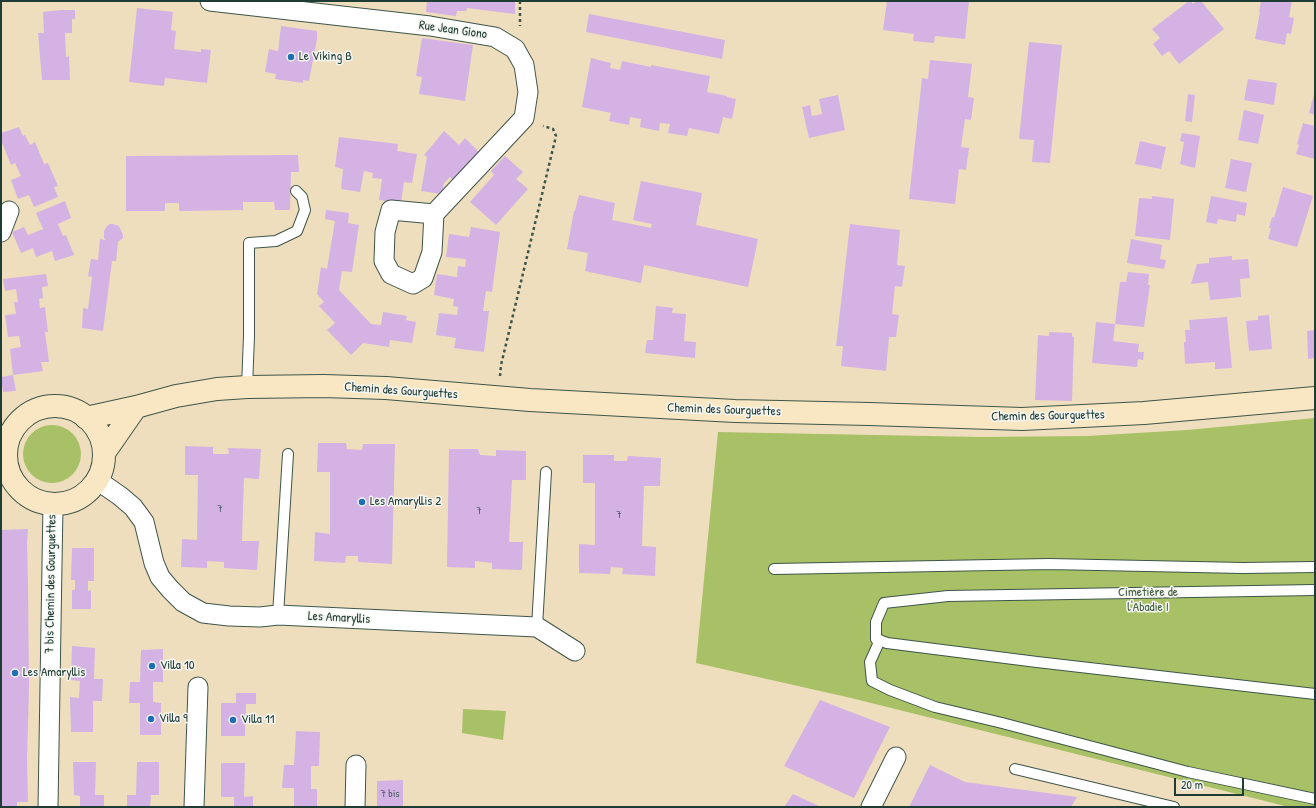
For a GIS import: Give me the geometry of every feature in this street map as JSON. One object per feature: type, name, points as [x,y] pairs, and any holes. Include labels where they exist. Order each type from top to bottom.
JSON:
[{"type":"main road","name":"Chemin des Gourguettes","points":[[86,418],[176,396],[217,389],[247,387],[324,386],[386,388],[499,398],[735,411],[1022,419],[1144,412],[1315,398]]},
{"type":"main road","points":[[58,406],[73,410],[86,418],[95,428],[101,440],[104,453],[102,467],[97,480],[89,490],[78,498],[66,503],[53,504],[40,502],[28,496],[18,488],[6,474],[6,450],[10,436],[9,424],[43,408],[58,406]]},
{"type":"main road","points":[[104,453],[136,407]]},
{"type":"street","name":"Rue Jean Giono","points":[[210,1],[430,26],[495,37],[515,49],[524,65],[528,92],[524,118],[434,214]]},
{"type":"street","points":[[1,232],[9,211]]},
{"type":"street","name":"Les Amaryllis","points":[[97,480],[134,507],[144,522],[154,563],[160,577],[170,590],[183,602],[203,613],[229,616],[260,617],[278,615],[537,627],[575,651]]},
{"type":"street","name":"7 bis Chemin des Gourguettes","points":[[48,807],[53,504]]},
{"type":"street","points":[[194,807],[198,686]]},
{"type":"street","points":[[870,807],[896,757]]},
{"type":"street","points":[[354,807],[356,765]]},
{"type":"lane","points":[[247,387],[249,336],[249,242],[276,241],[297,231],[305,210],[302,197],[296,191]]},
{"type":"lane","points":[[278,615],[288,454]]},
{"type":"lane","points":[[537,627],[546,472]]},
{"type":"lane","points":[[774,569],[1049,564],[1243,568],[1315,567]]},
{"type":"lane","points":[[1315,590],[948,596],[884,603],[876,622],[876,638],[887,643],[1315,694]]},
{"type":"lane","points":[[880,640],[870,662],[872,681],[890,690],[934,707],[1002,723],[1188,772],[1315,799]]},
{"type":"lane","points":[[1015,769],[1174,807]]},
{"type":"path","points":[[499,398],[501,365],[556,136],[553,129]]},
{"type":"green space","name":"Cimetière de l'Abadie I","points":[[1315,418],[1315,807],[1289,807],[851,698],[696,663],[718,432],[981,437],[1087,436],[1187,430]]},
{"type":"green space","points":[[46,425],[58,425],[73,433],[81,448],[81,460],[73,475],[58,483],[46,483],[31,475],[23,460],[23,448],[31,433]]},
{"type":"green space","points":[[463,709],[506,711],[503,740],[462,733]]},
{"type":"building","points":[[427,1],[515,1],[515,14],[467,8],[466,11],[457,11],[456,16],[426,12]]},
{"type":"building","points":[[887,1],[969,1],[965,39],[935,36],[934,43],[913,41],[914,34],[883,30]]},
{"type":"building","points":[[1189,1],[1193,4],[1197,1],[1201,1],[1224,29],[1179,64],[1169,51],[1162,56],[1153,44],[1160,38],[1152,29]]},
{"type":"building","points":[[1261,1],[1292,1],[1289,17],[1294,18],[1291,34],[1287,33],[1285,45],[1255,39]]},
{"type":"building","points":[[137,8],[173,12],[171,30],[176,31],[174,49],[201,52],[201,49],[211,50],[207,83],[165,78],[164,86],[129,82]]},
{"type":"building","points":[[75,10],[75,19],[72,19],[72,33],[65,33],[66,57],[69,56],[70,80],[42,80],[38,33],[44,33],[43,12]]},
{"type":"building","points":[[589,14],[725,40],[722,59],[586,32]]},
{"type":"building","name":"Le Viking B","points":[[281,26],[317,31],[317,39],[309,81],[303,80],[303,83],[275,79],[276,74],[265,72],[269,49],[278,51]]},
{"type":"building","points":[[422,38],[473,45],[465,101],[419,94],[422,77],[416,76]]},
{"type":"building","points":[[1029,42],[1062,45],[1050,163],[1032,162],[1034,140],[1019,139]]},
{"type":"building","points":[[591,58],[611,63],[610,68],[620,70],[622,61],[710,76],[707,92],[736,99],[732,119],[723,117],[719,134],[689,128],[687,136],[668,133],[670,124],[660,123],[659,131],[640,127],[641,119],[630,117],[629,125],[609,121],[611,113],[582,107]]},
{"type":"building","points":[[930,60],[972,64],[968,97],[974,98],[971,120],[965,119],[961,147],[969,148],[966,170],[959,169],[955,204],[909,199],[922,78],[928,79]]},
{"type":"building","points":[[1248,79],[1277,83],[1274,105],[1244,100]]},
{"type":"building","points":[[1188,94],[1195,95],[1192,122],[1185,121]]},
{"type":"building","points":[[1315,94],[1315,115],[1309,113]]},
{"type":"building","points":[[838,95],[845,130],[809,138],[802,107],[810,105],[812,116],[822,114],[819,99]]},
{"type":"building","points":[[1244,110],[1264,115],[1258,144],[1238,140]]},
{"type":"building","points":[[1303,123],[1315,126],[1315,159],[1296,154],[1299,145],[1297,144]]},
{"type":"building","points":[[19,127],[23,136],[25,135],[30,145],[35,142],[44,164],[48,163],[58,186],[54,187],[58,197],[34,207],[29,195],[18,199],[11,180],[21,176],[15,163],[11,165],[1,140],[1,133]]},
{"type":"building","points":[[444,131],[459,145],[465,138],[480,153],[454,181],[450,177],[444,183],[442,194],[421,191],[427,157],[424,155]]},
{"type":"building","points":[[1182,133],[1200,136],[1195,168],[1180,164],[1184,142],[1180,141]]},
{"type":"building","points":[[339,137],[398,144],[397,151],[417,154],[412,183],[404,182],[401,203],[379,200],[382,179],[372,178],[373,173],[364,171],[360,192],[341,189],[343,169],[335,167]]},
{"type":"building","points":[[1140,141],[1166,147],[1161,169],[1135,164]]},
{"type":"building","points":[[298,155],[299,172],[291,172],[290,210],[275,210],[274,202],[243,202],[243,210],[179,211],[179,203],[165,203],[165,211],[126,211],[126,156]]},
{"type":"building","points":[[505,156],[523,172],[516,179],[528,189],[496,225],[470,202],[494,175],[491,171]]},
{"type":"building","points":[[1231,159],[1252,163],[1246,192],[1225,188]]},
{"type":"building","points":[[641,181],[702,193],[696,225],[758,239],[748,287],[644,265],[641,283],[585,271],[588,253],[567,249],[574,211],[579,195],[615,203],[612,220],[651,228],[652,224],[633,220]]},
{"type":"building","points":[[1283,187],[1313,196],[1297,247],[1268,239],[1272,217],[1274,218]]},
{"type":"building","points":[[1152,196],[1174,199],[1170,240],[1135,236],[1139,198],[1152,199]]},
{"type":"building","points":[[1211,196],[1247,203],[1245,216],[1237,214],[1236,222],[1218,219],[1217,224],[1206,222]]},
{"type":"building","points":[[65,201],[71,218],[58,224],[63,236],[66,235],[74,255],[55,261],[52,251],[36,257],[33,248],[21,253],[12,232],[24,227],[28,235],[43,229],[36,213]]},
{"type":"building","points":[[326,210],[349,213],[348,223],[359,225],[352,272],[342,271],[339,290],[371,324],[381,325],[383,312],[407,316],[406,320],[416,322],[412,343],[390,340],[389,347],[363,343],[351,355],[327,330],[335,323],[319,306],[324,302],[317,294],[321,267],[327,269],[335,221],[325,219]]},
{"type":"building","points":[[110,224],[119,226],[123,238],[118,242],[116,261],[112,261],[103,331],[82,328],[83,308],[88,309],[92,277],[88,276],[91,259],[98,260],[100,239],[106,240],[104,238],[104,231]]},
{"type":"building","points":[[850,224],[900,230],[897,265],[905,266],[902,287],[895,286],[892,314],[899,315],[896,337],[889,337],[886,371],[841,366],[843,346],[836,346]]},
{"type":"building","points":[[471,227],[500,232],[492,292],[486,291],[483,311],[489,311],[484,352],[454,348],[456,338],[436,335],[439,313],[457,315],[458,307],[453,306],[454,299],[434,295],[437,274],[457,277],[458,266],[465,267],[466,259],[446,257],[449,234],[469,237]]},
{"type":"building","points":[[1131,239],[1162,245],[1160,259],[1166,260],[1164,269],[1127,263]]},
{"type":"building","points":[[1232,256],[1232,260],[1248,259],[1250,278],[1240,279],[1241,297],[1210,300],[1208,282],[1191,284],[1197,264],[1209,263],[1209,258]]},
{"type":"building","points":[[1128,272],[1149,274],[1148,285],[1150,285],[1144,327],[1115,324],[1120,282],[1126,282]]},
{"type":"building","points":[[46,274],[48,286],[42,287],[43,298],[39,299],[40,308],[45,307],[48,332],[45,332],[49,362],[41,362],[43,371],[13,375],[10,349],[21,347],[19,336],[8,337],[5,315],[16,314],[14,302],[18,302],[16,289],[5,291],[3,279]]},
{"type":"building","points":[[656,306],[673,308],[672,313],[686,314],[684,341],[696,342],[695,358],[645,353],[647,340],[653,340]]},
{"type":"building","points":[[1269,315],[1272,349],[1249,351],[1246,321],[1258,320],[1258,316]]},
{"type":"building","points":[[1227,317],[1232,368],[1215,369],[1215,362],[1185,364],[1185,330],[1190,330],[1189,320]]},
{"type":"building","points":[[1096,322],[1115,324],[1113,341],[1139,344],[1138,352],[1144,352],[1143,360],[1138,359],[1137,367],[1092,363]]},
{"type":"building","points":[[1315,330],[1315,358],[1308,359],[1307,331]]},
{"type":"building","points":[[1049,332],[1072,333],[1072,336],[1074,337],[1072,401],[1035,400],[1038,335],[1049,336]]},
{"type":"building","points":[[13,375],[16,391],[3,392],[1,377]]},
{"type":"building","name":"Les Amaryllis 2","points":[[318,443],[346,443],[347,449],[362,450],[363,444],[395,444],[392,564],[358,562],[358,556],[346,556],[345,563],[314,561],[315,532],[330,534],[330,472],[317,472]]},
{"type":"building","points":[[185,446],[213,447],[213,454],[229,454],[228,448],[261,449],[259,479],[244,478],[242,541],[259,541],[257,570],[224,568],[224,562],[207,561],[207,568],[181,567],[182,539],[197,540],[198,475],[185,475]]},
{"type":"building","name":"Les Amaryllis 2","points":[[449,449],[478,449],[480,455],[496,456],[496,450],[526,451],[526,480],[512,480],[509,542],[523,542],[522,570],[492,569],[492,563],[475,561],[475,568],[447,567]]},
{"type":"building","points":[[583,455],[614,455],[614,461],[627,461],[628,456],[661,458],[660,486],[644,486],[642,546],[656,547],[655,576],[622,574],[623,568],[611,567],[610,574],[579,573],[579,544],[595,545],[595,483],[583,483]]},
{"type":"building","name":"Les Amaryllis","points":[[28,529],[28,802],[17,802],[17,807],[1,807],[1,530]]},
{"type":"building","points":[[72,548],[94,548],[94,581],[88,581],[88,591],[91,590],[91,609],[72,609],[72,590],[75,590],[75,580],[71,580]]},
{"type":"building","points":[[72,646],[95,648],[94,679],[103,679],[102,701],[93,701],[93,732],[71,732],[70,697],[79,698],[80,681],[71,680]]},
{"type":"building","points":[[163,649],[163,682],[153,682],[153,702],[161,703],[161,735],[140,735],[140,703],[129,703],[130,682],[140,682],[141,650]]},
{"type":"building","name":"Villa 11","points":[[236,693],[256,693],[256,704],[246,704],[245,736],[221,736],[221,703],[236,703]]},
{"type":"building","points":[[820,700],[890,727],[854,798],[784,766]]},
{"type":"building","points":[[296,731],[320,732],[319,766],[311,766],[311,789],[317,789],[317,807],[294,807],[294,788],[282,788],[284,765],[294,765]]},
{"type":"building","points":[[73,762],[96,762],[95,795],[104,795],[104,807],[80,807],[80,796],[74,795]]},
{"type":"building","points":[[137,762],[159,762],[159,795],[151,795],[150,807],[127,807],[127,795],[136,795]]},
{"type":"building","points":[[221,763],[245,763],[244,797],[253,796],[253,807],[234,807],[234,797],[221,797]]},
{"type":"building","points":[[930,765],[965,782],[1077,797],[1071,807],[909,807]]},
{"type":"building","points":[[403,780],[403,807],[377,807],[377,781]]},
{"type":"building","points":[[793,794],[821,807],[784,807]]},
{"type":"place","name":"Le Viking B","points":[[291,57]]},
{"type":"place","name":"Les Amaryllis 2","points":[[362,502]]},
{"type":"place","name":"Villa 10","points":[[152,666]]},
{"type":"place","name":"Les Amaryllis","points":[[15,673]]},
{"type":"place","name":"Villa 9","points":[[151,719]]},
{"type":"place","name":"Villa 11","points":[[233,720]]}]
